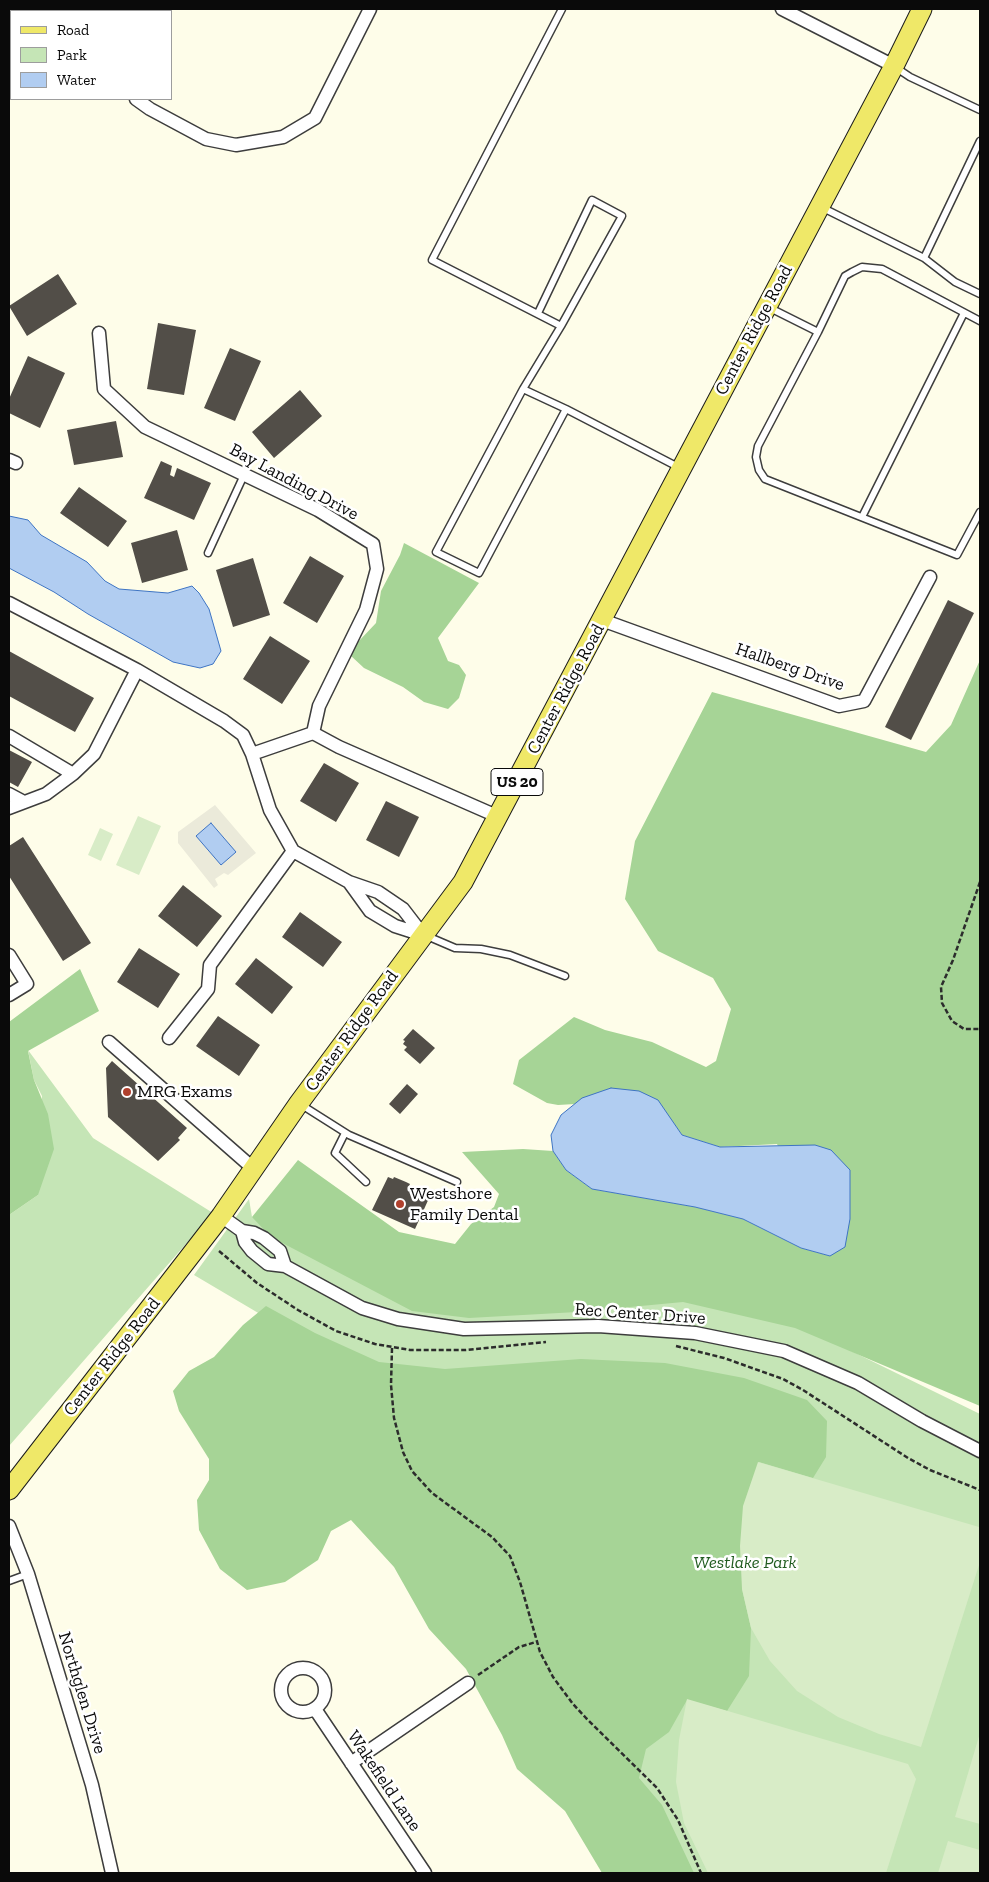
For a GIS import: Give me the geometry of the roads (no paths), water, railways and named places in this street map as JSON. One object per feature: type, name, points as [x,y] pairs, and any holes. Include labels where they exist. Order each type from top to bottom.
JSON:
[{"type":"main road","name":"Center Ridge Road","points":[[9,1490],[221,1216],[255,1170],[299,1103],[463,882],[894,66],[922,9]]},
{"type":"street","points":[[137,100],[150,109],[206,139],[236,145],[282,137],[315,118],[370,9]]},
{"type":"street","points":[[782,9],[894,66]]},
{"type":"street","name":"Bay Landing Drive","points":[[99,333],[104,388],[145,427],[318,510],[373,544],[377,570],[366,610],[319,706],[314,733]]},
{"type":"street","name":"Hallberg Drive","points":[[602,620],[839,706],[864,701],[930,577]]},
{"type":"street","points":[[9,603],[137,670],[243,735],[252,754],[270,810],[293,851],[349,882],[378,892],[403,909],[423,935]]},
{"type":"street","points":[[9,808],[46,794],[74,774],[94,754],[137,670]]},
{"type":"street","points":[[252,754],[314,733],[339,747],[499,817]]},
{"type":"street","points":[[9,736],[74,774]]},
{"type":"street","points":[[9,794],[24,802]]},
{"type":"street","points":[[169,1038],[208,989],[210,966],[293,851]]},
{"type":"street","points":[[349,882],[370,911],[395,926],[423,935]]},
{"type":"street","points":[[9,955],[27,984],[9,995]]},
{"type":"street","points":[[108,1042],[255,1170]]},
{"type":"street","name":"Rec Center Drive","points":[[221,1216],[242,1231],[254,1233],[264,1238],[280,1251],[285,1266]]},
{"type":"street","name":"Rec Center Drive","points":[[242,1231],[245,1242],[252,1251],[268,1264],[285,1266],[362,1308],[398,1319],[464,1329],[598,1326],[685,1333],[784,1351],[858,1383],[922,1421],[980,1451]]},
{"type":"street","name":"Northglen Drive","points":[[9,1526],[28,1574],[92,1785],[112,1873]]},
{"type":"street","points":[[351,1763],[468,1683]]},
{"type":"street","name":"Wakefield Lane","points":[[315,1709],[425,1873]]},
{"type":"lane","points":[[561,326],[432,260],[562,9]]},
{"type":"lane","points":[[894,66],[910,77],[980,110]]},
{"type":"lane","points":[[924,258],[980,141]]},
{"type":"lane","points":[[538,313],[592,200],[622,216],[561,326],[523,389],[436,552],[479,573],[566,409]]},
{"type":"lane","points":[[820,206],[924,258],[955,282],[980,294]]},
{"type":"lane","points":[[980,321],[882,269],[862,267],[845,276],[758,446],[756,457],[758,470],[765,479],[957,555],[980,512]]},
{"type":"lane","points":[[767,306],[818,332]]},
{"type":"lane","points":[[862,517],[964,312]]},
{"type":"lane","points":[[523,389],[682,469]]},
{"type":"lane","points":[[208,552],[244,475]]},
{"type":"lane","points":[[423,935],[454,948],[481,949],[510,955],[565,976]]},
{"type":"lane","points":[[299,1103],[345,1132],[457,1182]]},
{"type":"lane","points":[[345,1132],[335,1153],[366,1182]]},
{"type":"lane","points":[[9,1581],[28,1574]]},
{"type":"water","points":[[9,516],[28,520],[41,535],[87,562],[105,581],[119,589],[168,593],[192,586],[209,609],[221,651],[213,664],[200,668],[173,662],[88,614],[54,592],[9,568]]},
{"type":"water","points":[[211,823],[236,852],[221,865],[196,836]]},
{"type":"water","points":[[611,1088],[639,1091],[658,1100],[682,1135],[720,1147],[815,1145],[831,1150],[850,1170],[850,1219],[845,1247],[830,1256],[801,1248],[743,1219],[695,1207],[592,1189],[566,1170],[553,1151],[551,1135],[561,1115],[582,1098]]},
{"type":"place","name":"MRG Exams","points":[[127,1092]]},
{"type":"place","name":"Westshore Family Dental","points":[[400,1204]]},
{"type":"park label","name":"Westlake Park","points":[[745,1563]]}]
